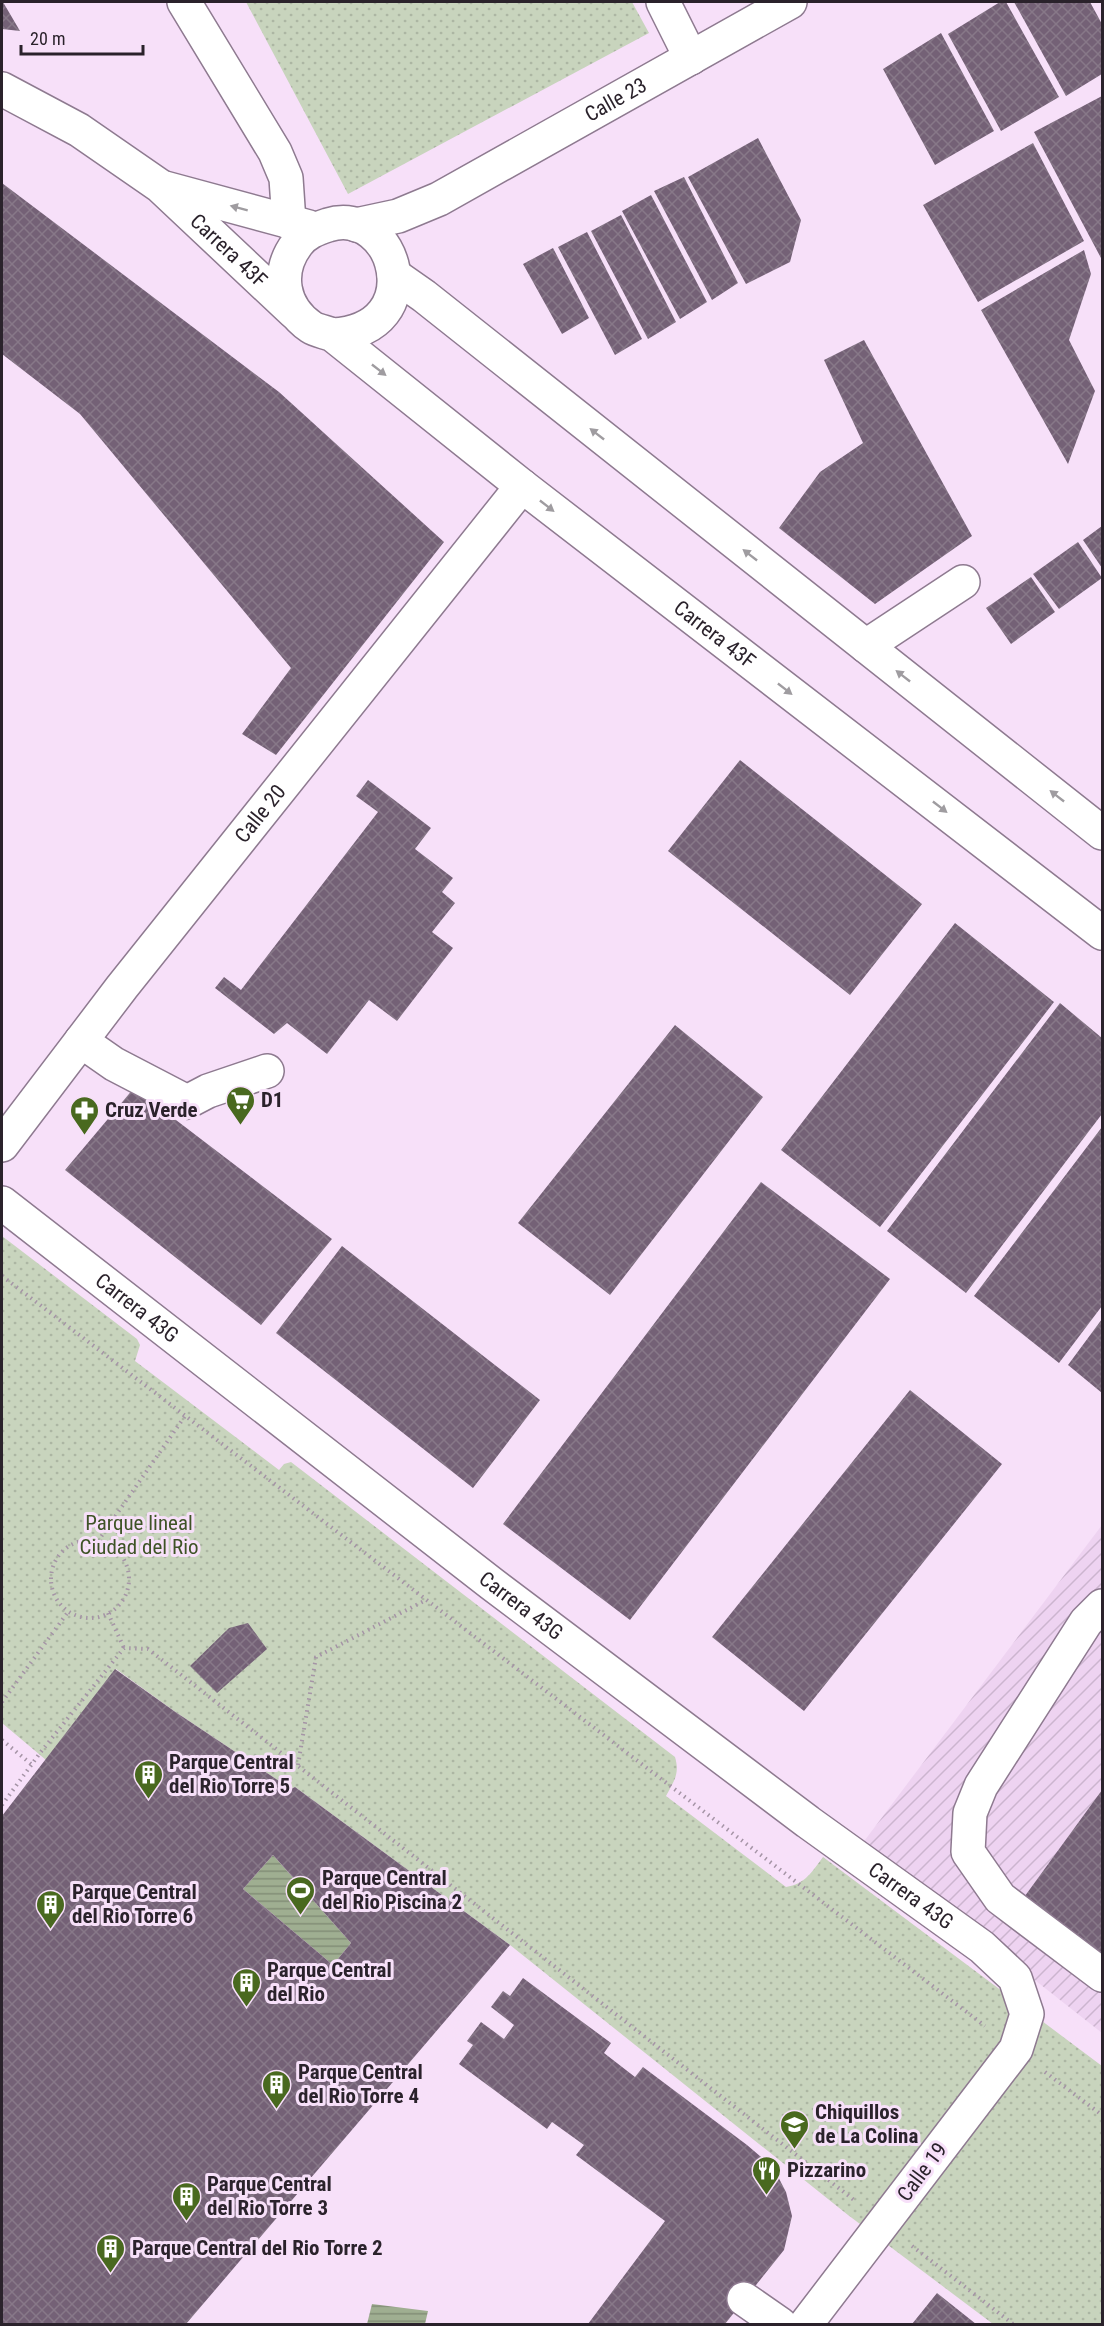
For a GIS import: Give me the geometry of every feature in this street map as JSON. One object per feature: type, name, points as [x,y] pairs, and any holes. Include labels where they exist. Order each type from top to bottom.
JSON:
[{"type":"street","points":[[184,2],[275,152],[286,178],[302,225],[301,238],[291,252],[285,267],[284,285],[288,301],[297,315],[313,328],[333,334],[352,333],[370,325],[384,312],[393,294],[393,267],[384,244],[371,232],[356,225],[335,223],[302,225]]},
{"type":"street","points":[[663,2],[691,58]]},
{"type":"street","name":"Calle 23","points":[[356,225],[398,216],[439,199],[790,2]]},
{"type":"street","name":"Carrera 43F","points":[[2,89],[79,130],[160,186],[297,315]]},
{"type":"street","name":"Carrera 43F","points":[[160,186],[302,225]]},
{"type":"street","name":"Calle 23","points":[[393,267],[421,217],[439,199]]},
{"type":"street","points":[[393,267],[424,296],[1102,833]]},
{"type":"street","name":"Carrera 43F","points":[[333,334],[522,486],[1102,933]]},
{"type":"street","name":"Calle 20","points":[[2,1145],[81,1041],[522,486]]},
{"type":"street","points":[[866,646],[963,582]]},
{"type":"street","points":[[81,1041],[114,1064],[187,1102],[208,1091],[267,1071]]},
{"type":"street","name":"Carrera 43G","points":[[2,1203],[502,1591],[807,1822],[982,1947],[1015,1978],[1027,2014]]},
{"type":"street","points":[[1102,1606],[1086,1622],[981,1786],[970,1813],[968,1828],[968,1852],[1000,1898],[1102,1975]]},
{"type":"street","name":"Calle 19","points":[[806,2325],[1016,2049],[1027,2014]]},
{"type":"street","points":[[744,2299],[780,2325]]},
{"type":"path","points":[[2,1276],[1102,2115]]},
{"type":"path","points":[[98,1541],[185,1416]]},
{"type":"path","points":[[85,1539],[98,1541],[111,1546],[121,1555],[128,1574],[125,1593],[118,1605],[108,1613],[94,1618],[81,1617],[68,1612],[59,1604],[52,1590],[50,1577],[61,1552],[85,1539]]},
{"type":"path","points":[[298,1765],[316,1657],[426,1600]]},
{"type":"path","points":[[2,1702],[68,1612]]},
{"type":"path","points":[[108,1613],[124,1648]]},
{"type":"path","points":[[124,1648],[147,1649],[1013,2325]]},
{"type":"path","points":[[2,1805],[124,1648]]},
{"type":"path","points":[[2,1740],[32,1764]]},
{"type":"shaded area","points":[[1102,1525],[1102,2033],[862,1844]]},
{"type":"shaded area","name":"Parque Central del Rio Piscina 2","points":[[273,1855],[351,1943],[333,1965],[243,1889]]},
{"type":"shaded area","points":[[372,2304],[428,2311],[425,2324],[367,2324]]},
{"type":"green space","points":[[246,2],[632,2],[649,33],[348,194]]},
{"type":"green space","name":"Parque lineal Ciudad del Rio","points":[[2,1236],[137,1339],[140,1345],[135,1361],[279,1470],[284,1464],[291,1462],[675,1757],[674,1782],[666,1796],[786,1887],[803,1880],[823,1857],[1102,2066],[1102,2324],[993,2324],[848,2215],[510,1945],[295,1787],[291,1789],[174,1711],[116,1669],[46,1760],[2,1723]]},
{"type":"building","points":[[3,2],[20,31],[2,29]]},
{"type":"building","points":[[1000,2],[1006,2],[1059,97],[1001,131],[948,34]]},
{"type":"building","points":[[1014,2],[1090,2],[1102,24],[1102,74],[1066,96]]},
{"type":"building","points":[[941,33],[994,131],[935,165],[883,69]]},
{"type":"building","points":[[1102,96],[1102,254],[1101,258],[1034,132]]},
{"type":"building","points":[[758,138],[801,220],[790,262],[746,284],[688,177]]},
{"type":"building","points":[[1033,143],[1084,241],[978,302],[923,205]]},
{"type":"building","points":[[684,177],[738,283],[712,300],[654,191]]},
{"type":"building","points":[[2,183],[279,392],[444,542],[276,755],[242,734],[291,668],[80,414],[2,354]]},
{"type":"building","points":[[651,195],[707,302],[680,319],[622,211]]},
{"type":"building","points":[[621,215],[676,322],[648,339],[591,231]]},
{"type":"building","points":[[587,232],[642,339],[615,355],[558,247]]},
{"type":"building","points":[[553,248],[589,318],[562,334],[523,264]]},
{"type":"building","points":[[1084,250],[1091,274],[1069,340],[1095,391],[1068,464],[981,310]]},
{"type":"building","points":[[864,340],[972,536],[875,604],[779,528],[820,472],[863,443],[824,360]]},
{"type":"building","points":[[1102,526],[1102,568],[1083,540]]},
{"type":"building","points":[[1078,542],[1102,578],[1059,609],[1033,574]]},
{"type":"building","points":[[1031,577],[1055,612],[1011,644],[986,608]]},
{"type":"building","points":[[740,760],[922,904],[850,995],[668,851]]},
{"type":"building","points":[[368,780],[431,828],[415,849],[453,878],[442,892],[455,903],[432,932],[453,948],[397,1021],[369,1000],[327,1054],[287,1023],[274,1034],[215,988],[224,977],[241,990],[378,812],[356,796]]},
{"type":"building","points":[[955,923],[1054,1002],[880,1227],[781,1150]]},
{"type":"building","points":[[1060,1003],[1102,1038],[1102,1114],[966,1293],[887,1231]]},
{"type":"building","points":[[675,1025],[763,1097],[610,1295],[518,1223]]},
{"type":"building","points":[[134,1088],[332,1239],[261,1325],[65,1170]]},
{"type":"building","points":[[1102,1127],[1102,1306],[1059,1363],[974,1296]]},
{"type":"building","points":[[761,1182],[890,1279],[630,1620],[503,1524]]},
{"type":"building","points":[[342,1246],[540,1400],[473,1488],[276,1333]]},
{"type":"building","points":[[1102,1319],[1102,1393],[1068,1365]]},
{"type":"building","points":[[910,1390],[1002,1464],[804,1711],[712,1637]]},
{"type":"building","points":[[248,1623],[267,1649],[217,1693],[190,1666],[229,1628]]},
{"type":"building","name":"Parque Central del Rio","points":[[115,1669],[291,1789],[295,1787],[510,1945],[186,2324],[2,2324],[2,1816]],"holes":[[[273,1855],[351,1943],[333,1965],[243,1889]]]},
{"type":"building","points":[[1102,1790],[1102,1960],[1022,1900]]},
{"type":"building","points":[[523,1978],[611,2043],[604,2053],[635,2077],[643,2067],[773,2167],[786,2192],[792,2216],[784,2250],[725,2324],[588,2324],[665,2221],[576,2155],[584,2145],[552,2122],[547,2129],[459,2064],[473,2045],[467,2041],[481,2022],[504,2039],[514,2025],[491,2007],[503,1991],[510,1996]]},
{"type":"building","points":[[937,2293],[976,2324],[912,2324]]},
{"type":"place","name":"D1","points":[[240,1126]]},
{"type":"place","name":"Cruz Verde","points":[[84,1136]]},
{"type":"place","name":"Parque Central del Rio Torre 5","points":[[148,1800]]},
{"type":"place","name":"Parque Central del Rio Piscina 2","points":[[301,1916]]},
{"type":"place","name":"Parque Central del Rio Torre 6","points":[[51,1930]]},
{"type":"place","name":"Parque Central del Rio","points":[[246,2008]]},
{"type":"place","name":"Parque Central del Rio Torre 4","points":[[277,2110]]},
{"type":"place","name":"Chiquillos de La Colina","points":[[794,2150]]},
{"type":"place","name":"Pizzarino","points":[[766,2196]]},
{"type":"place","name":"Parque Central del Rio Torre 3","points":[[186,2222]]},
{"type":"place","name":"Parque Central del Rio Torre 2","points":[[111,2274]]}]
